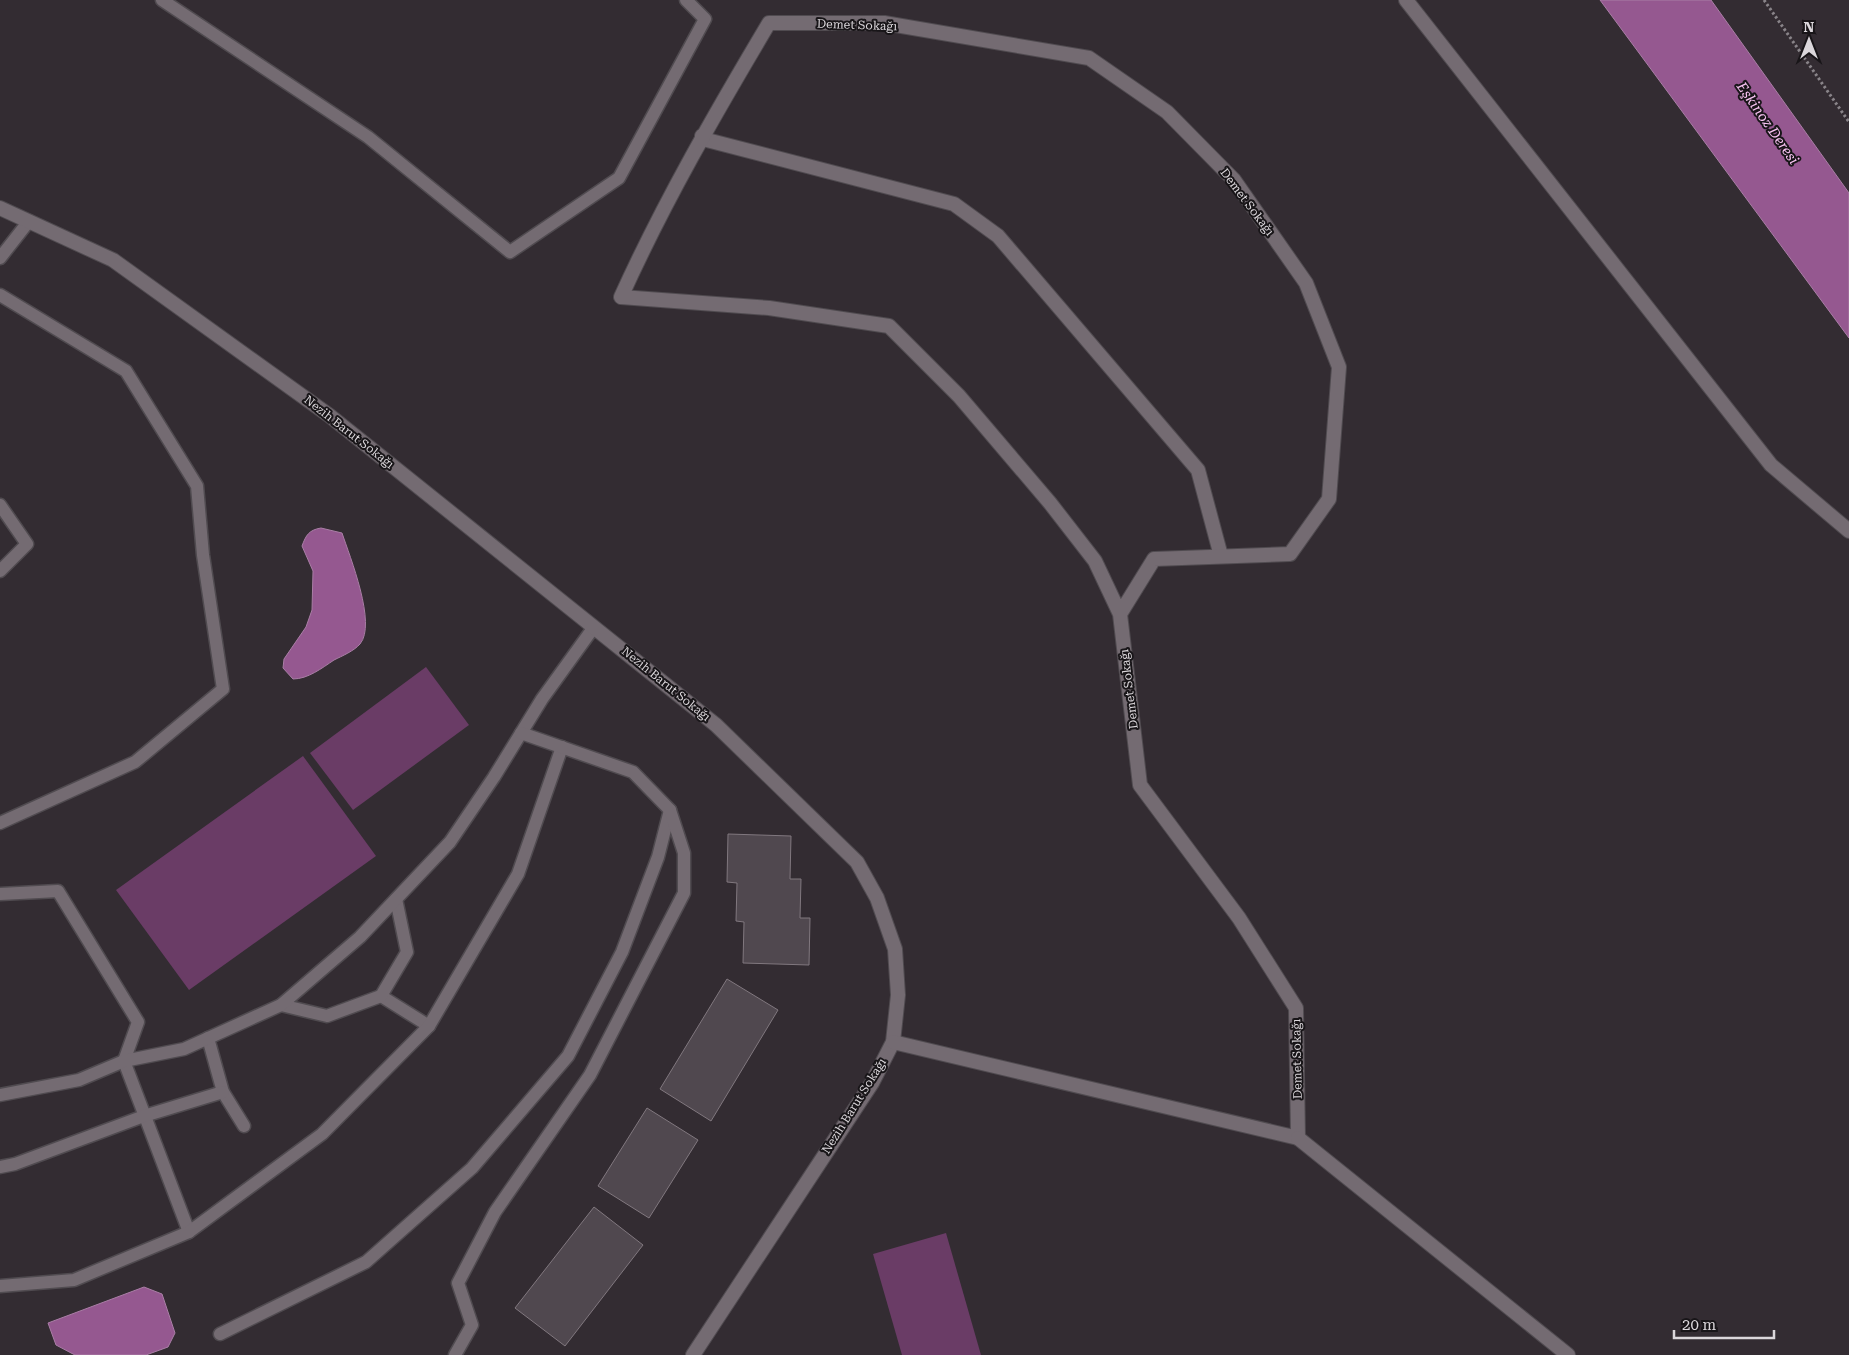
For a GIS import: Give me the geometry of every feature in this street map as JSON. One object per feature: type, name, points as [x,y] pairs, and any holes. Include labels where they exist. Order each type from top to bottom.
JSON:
[{"type":"street","points":[[1406,0],[1771,465],[1849,531]]},
{"type":"street","name":"Demet Sokağı","points":[[1120,614],[1154,559],[1290,554],[1329,499],[1339,367],[1306,283],[1234,180],[1167,112],[1090,58],[884,23],[770,23],[702,136],[650,233],[621,297],[770,308],[888,326],[959,396],[1050,503],[1095,561],[1120,614],[1140,785],[1239,918],[1296,1008],[1298,1138]]},
{"type":"street","points":[[702,136],[703,140],[954,204],[998,236],[1198,470],[1222,556]]},
{"type":"street","name":"Nezih Barut Sokağı","points":[[0,208],[113,260],[330,416],[716,725],[857,862],[877,898],[895,949],[898,995],[893,1042],[872,1083],[693,1355]]},
{"type":"street","points":[[893,1042],[1298,1138],[1568,1355]]},
{"type":"lane","points":[[162,0],[368,137],[510,252],[619,178],[705,19],[686,0]]},
{"type":"lane","points":[[0,258],[29,221]]},
{"type":"lane","points":[[0,295],[126,371],[197,486],[203,555],[223,689],[135,762],[0,823]]},
{"type":"lane","points":[[0,505],[27,544],[0,571]]},
{"type":"lane","points":[[0,1095],[79,1080],[124,1062],[184,1049],[281,1005],[360,937],[450,842],[542,699],[594,627]]},
{"type":"lane","points":[[455,1355],[472,1325],[458,1283],[495,1212],[590,1075],[684,892],[684,853],[670,810],[633,772],[521,733]]},
{"type":"lane","points":[[0,1286],[74,1280],[189,1232],[322,1134],[428,1026],[518,874],[562,747]]},
{"type":"lane","points":[[220,1334],[366,1262],[472,1168],[568,1056],[622,952],[658,857],[670,810]]},
{"type":"lane","points":[[0,894],[58,891],[138,1022],[124,1062],[189,1232]]},
{"type":"lane","points":[[281,1005],[327,1016],[380,996],[407,952],[396,899]]},
{"type":"lane","points":[[380,996],[428,1026]]},
{"type":"lane","points":[[208,1038],[223,1092],[244,1126]]},
{"type":"lane","points":[[0,1166],[15,1164],[144,1116],[223,1092]]},
{"type":"path","points":[[1764,0],[1849,122]]},
{"type":"shaded area","points":[[426,667],[469,725],[353,810],[310,753]]},
{"type":"shaded area","points":[[303,756],[376,856],[189,990],[116,890]]},
{"type":"shaded area","points":[[946,1233],[981,1355],[902,1355],[873,1254]]},
{"type":"water","name":"Eşkinoz Deresi","points":[[1600,0],[1711,0],[1849,193],[1849,338]]},
{"type":"water","points":[[321,528],[342,533],[356,573],[364,606],[364,634],[360,644],[351,651],[320,670],[299,679],[293,679],[283,668],[284,659],[306,627],[312,610],[313,571],[302,546],[308,534]]},
{"type":"water","points":[[144,1287],[162,1294],[175,1333],[168,1347],[146,1355],[75,1355],[56,1345],[48,1323]]},
{"type":"building","points":[[728,834],[791,836],[790,879],[801,879],[800,918],[810,918],[809,965],[743,963],[744,922],[736,921],[737,883],[727,882]]},
{"type":"building","points":[[727,979],[778,1010],[711,1121],[660,1089]]},
{"type":"building","points":[[647,1108],[698,1140],[649,1218],[598,1186]]},
{"type":"building","points":[[594,1207],[643,1245],[565,1346],[515,1308]]}]
